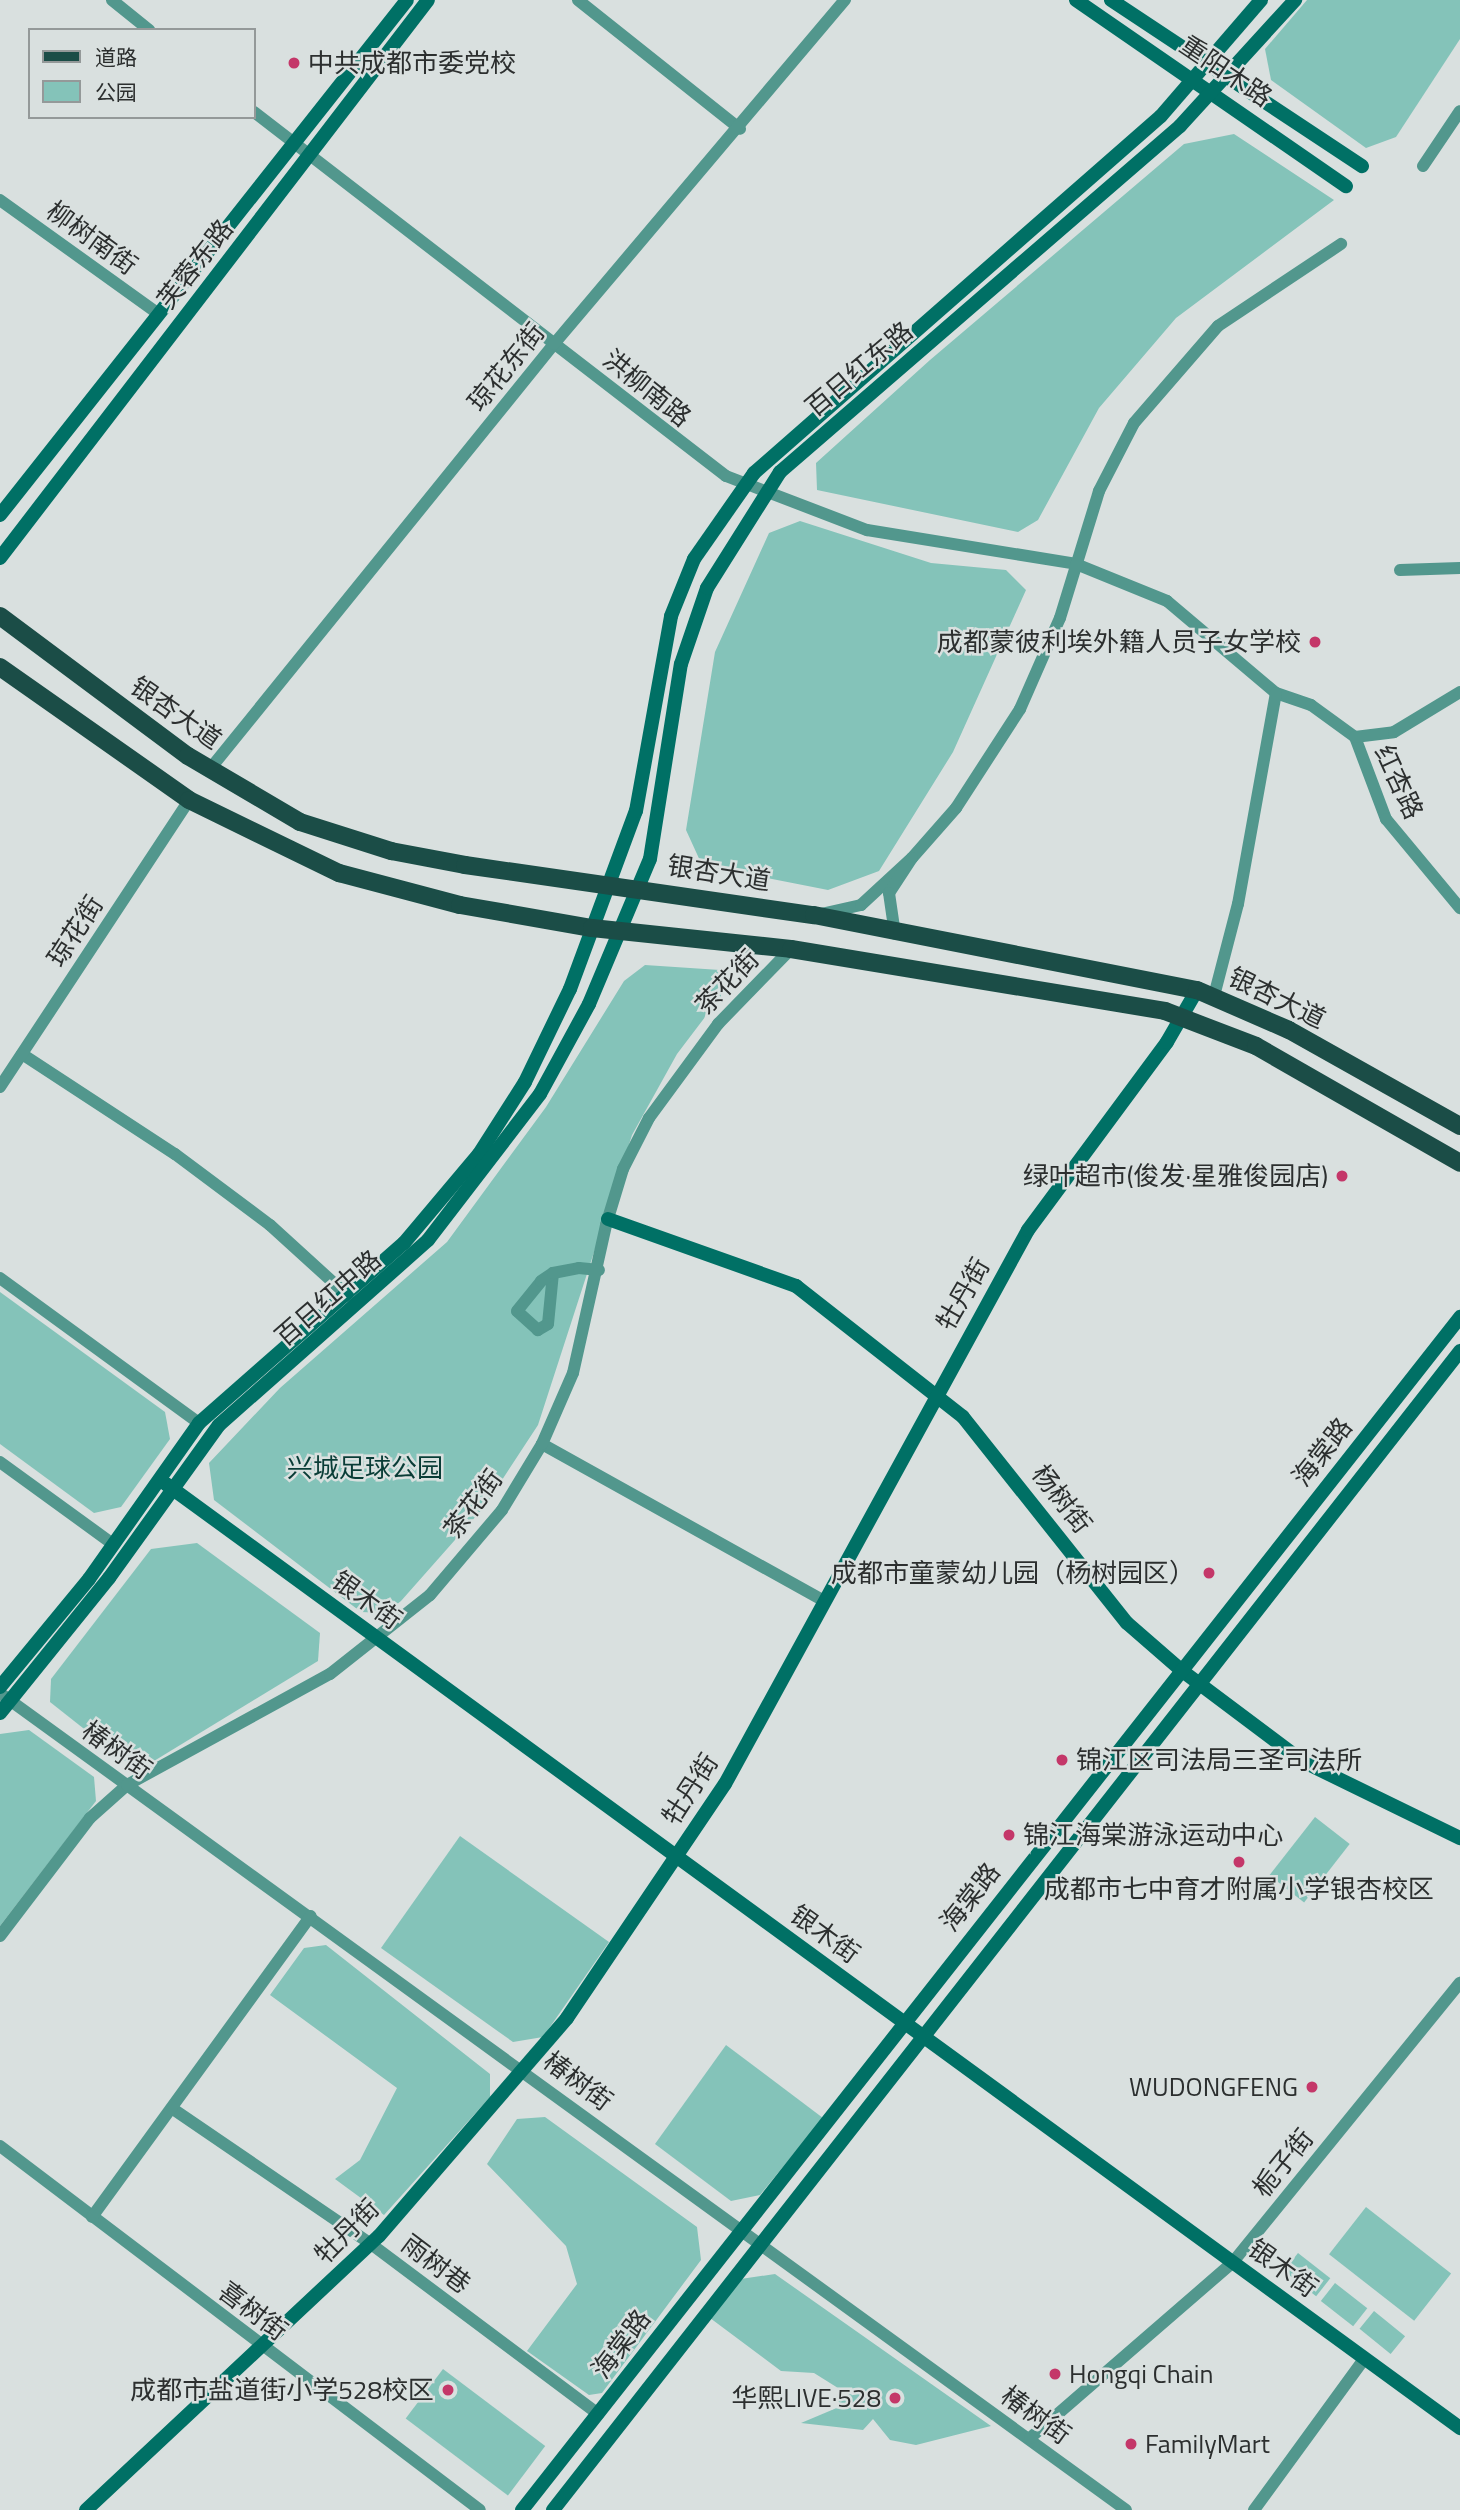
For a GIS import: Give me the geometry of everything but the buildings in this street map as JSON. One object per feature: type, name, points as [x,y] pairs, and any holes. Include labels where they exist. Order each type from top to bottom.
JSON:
[{"type":"main road","name":"银杏大道","points":[[0,616],[210,769],[300,822],[380,848],[814,915],[895,934],[1205,993],[1460,1126]]},
{"type":"main road","name":"银杏大道","points":[[0,667],[189,800],[339,873],[460,905],[592,928],[791,949],[1137,1004],[1256,1046],[1460,1163]]},
{"type":"street","points":[[112,0],[147,28]]},
{"type":"street","name":"芙蓉东路","points":[[0,515],[407,0]]},
{"type":"street","name":"芙蓉东路","points":[[0,558],[428,0]]},
{"type":"street","points":[[578,0],[740,129]]},
{"type":"street","name":"琼花东街","points":[[210,769],[554,344],[740,129],[845,0]]},
{"type":"street","name":"重阳木路","points":[[1076,0],[1215,92],[1346,186]]},
{"type":"street","name":"重阳木路","points":[[1111,0],[1210,62],[1362,166]]},
{"type":"street","name":"百日红东路","points":[[605,882],[636,811],[671,616],[694,559],[744,486],[786,439],[1016,246],[1195,79],[1261,0]]},
{"type":"street","name":"百日红东路","points":[[639,886],[661,816],[690,634],[707,587],[765,493],[815,440],[1215,92],[1230,78],[1295,0]]},
{"type":"street","points":[[1423,166],[1460,111]]},
{"type":"street","name":"洪柳南路","points":[[256,114],[692,454],[744,486],[867,530],[1076,564],[1167,601],[1276,693]]},
{"type":"street","name":"柳树南街","points":[[0,200],[157,313]]},
{"type":"street","points":[[814,915],[861,905],[912,858],[956,808],[1020,709],[1112,461],[1164,382],[1218,326],[1341,244]]},
{"type":"street","points":[[1400,570],[1460,568]]},
{"type":"street","points":[[1205,993],[1238,904],[1276,693],[1311,705],[1355,737],[1394,732],[1460,692]]},
{"type":"street","name":"红杏路","points":[[1355,737],[1386,819],[1460,908]]},
{"type":"street","name":"琼花街","points":[[0,1087],[189,800]]},
{"type":"street","points":[[895,934],[889,893],[912,858]]},
{"type":"street","name":"百日红中路","points":[[0,1713],[5,1697],[166,1484],[199,1423],[348,1296],[404,1243],[479,1154],[525,1082],[592,928],[605,882]]},
{"type":"street","name":"百日红中路","points":[[0,1687],[113,1544],[219,1425],[389,1279],[471,1191],[540,1094],[621,931],[639,886]]},
{"type":"street","name":"茶花街","points":[[0,1936],[90,1818],[127,1785],[276,1708],[376,1637],[430,1595],[502,1510],[542,1444],[573,1373],[599,1270],[608,1219],[623,1169],[680,1070],[791,949]]},
{"type":"street","name":"牡丹街","points":[[86,2510],[371,2244],[526,2071],[725,1784],[935,1393],[1028,1230],[1182,1018],[1205,993]]},
{"type":"street","points":[[22,1054],[186,1161],[270,1224],[348,1296]]},
{"type":"street","name":"杨树街","points":[[608,1219],[796,1286],[935,1393],[1037,1504],[1127,1623],[1181,1670],[1301,1761],[1460,1838]]},
{"type":"street","points":[[553,1273],[548,1324],[538,1330],[517,1311],[534,1290],[553,1273],[599,1270]]},
{"type":"street","points":[[0,1278],[199,1423]]},
{"type":"street","points":[[534,1290],[550,1295]]},
{"type":"street","name":"海棠路","points":[[522,2510],[903,2021],[1460,1317]]},
{"type":"street","name":"海棠路","points":[[552,2510],[757,2243],[1460,1351]]},
{"type":"street","points":[[542,1444],[824,1601]]},
{"type":"street","points":[[0,1462],[113,1544]]},
{"type":"street","name":"银木街","points":[[166,1484],[1460,2428]]},
{"type":"street","name":"椿树街","points":[[5,1697],[526,2071],[739,2230],[1126,2510]]},
{"type":"street","points":[[92,2217],[311,1916]]},
{"type":"street","name":"栀子街","points":[[1030,2438],[1234,2262],[1460,1983]]},
{"type":"street","name":"雨树巷","points":[[173,2109],[371,2244],[598,2414]]},
{"type":"street","name":"喜树街","points":[[0,2146],[480,2510]]},
{"type":"street","points":[[1254,2510],[1365,2358]]},
{"type":"green space","points":[[1307,0],[1460,0],[1460,39],[1396,137],[1366,148],[1271,80],[1265,49]]},
{"type":"green space","points":[[1234,134],[1334,200],[1176,318],[1099,408],[1038,520],[1018,532],[817,490],[816,463],[930,360],[1184,144]]},
{"type":"green space","points":[[800,521],[931,563],[1006,570],[1026,590],[953,752],[879,871],[828,890],[702,865],[686,830],[715,652],[769,533]]},
{"type":"green space","name":"兴城足球公园","points":[[645,965],[720,970],[721,996],[677,1054],[632,1135],[538,1425],[485,1506],[401,1601],[386,1613],[361,1612],[214,1500],[209,1463],[280,1388],[447,1242],[546,1107],[624,981]]},
{"type":"green space","points":[[0,1292],[165,1412],[170,1439],[121,1507],[94,1513],[0,1444]]},
{"type":"green space","points":[[197,1543],[320,1633],[318,1661],[154,1761],[126,1762],[50,1702],[51,1679],[151,1549]]},
{"type":"green space","points":[[29,1730],[94,1777],[96,1801],[0,1926],[0,1734]]},
{"type":"green space","points":[[1315,1817],[1350,1844],[1304,1902],[1269,1875]]},
{"type":"green space","points":[[460,1836],[609,1942],[543,2037],[513,2042],[381,1948]]},
{"type":"green space","points":[[326,1945],[490,2074],[490,2097],[384,2215],[335,2179],[360,2160],[397,2088],[270,1995],[304,1948]]},
{"type":"green space","points":[[726,2045],[823,2118],[760,2195],[731,2201],[655,2144]]},
{"type":"green space","points":[[545,2117],[697,2227],[701,2260],[602,2393],[589,2395],[527,2351],[577,2284],[566,2246],[487,2164],[517,2119]]},
{"type":"green space","points":[[1366,2207],[1451,2273],[1414,2321],[1329,2254]]},
{"type":"green space","points":[[1298,2253],[1330,2278],[1316,2296],[1284,2271]]},
{"type":"green space","points":[[775,2274],[991,2426],[916,2445],[890,2440],[873,2419],[863,2430],[801,2423],[839,2407],[838,2388],[814,2373],[781,2371],[706,2315],[734,2280]]},
{"type":"green space","points":[[1335,2283],[1367,2308],[1353,2326],[1321,2301]]},
{"type":"green space","points":[[1374,2311],[1405,2336],[1391,2354],[1360,2329]]},
{"type":"green space","points":[[443,2369],[545,2446],[508,2496],[406,2419]]},
{"type":"place","name":"中共成都市委党校","points":[[294,63]]},
{"type":"place","name":"成都蒙彼利埃外籍人员子女学校","points":[[1315,642]]},
{"type":"place","name":"绿叶超市(俊发·星雅俊园店)","points":[[1342,1176]]},
{"type":"place","name":"成都市童蒙幼儿园（杨树园区）","points":[[1209,1573]]},
{"type":"place","name":"锦江区司法局三圣司法所","points":[[1062,1760]]},
{"type":"place","name":"锦江海棠游泳运动中心","points":[[1009,1835]]},
{"type":"place","name":"成都市七中育才附属小学银杏校区","points":[[1239,1862]]},
{"type":"place","name":"WUDONGFENG","points":[[1312,2087]]},
{"type":"place","name":"Hongqi Chain","points":[[1055,2374]]},
{"type":"place","name":"成都市盐道街小学528校区","points":[[448,2390]]},
{"type":"place","name":"华熙LIVE·528","points":[[895,2398]]},
{"type":"place","name":"FamilyMart","points":[[1131,2444]]}]
